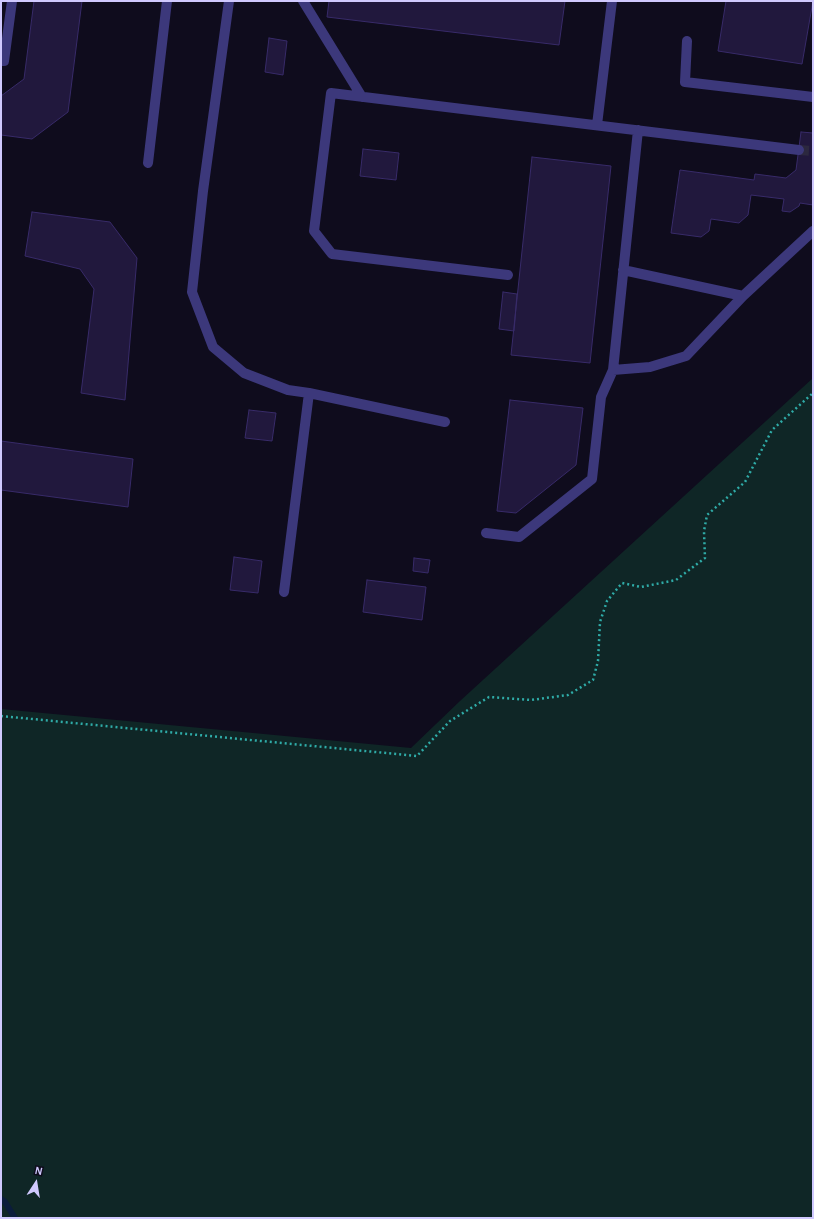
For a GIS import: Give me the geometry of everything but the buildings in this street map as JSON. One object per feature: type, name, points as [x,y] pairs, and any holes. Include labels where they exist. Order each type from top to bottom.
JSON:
[{"type":"lane","points":[[1,61],[4,61],[12,1]]},
{"type":"lane","points":[[148,163],[167,1]]},
{"type":"lane","points":[[229,1],[203,191],[192,292],[213,347],[244,373],[288,390],[309,393],[445,422]]},
{"type":"lane","points":[[302,1],[362,97]]},
{"type":"lane","points":[[597,125],[612,1]]},
{"type":"lane","points":[[687,41],[685,82],[813,97]]},
{"type":"lane","points":[[508,275],[332,254],[314,231],[331,93],[799,150]]},
{"type":"lane","points":[[486,533],[519,537],[592,479],[601,398],[613,370],[638,130]]},
{"type":"lane","points":[[613,370],[650,367],[686,356],[743,296],[813,230]]},
{"type":"lane","points":[[623,270],[743,296]]},
{"type":"lane","points":[[284,592],[309,393]]},
{"type":"path","points":[[1,716],[417,756],[450,720],[489,697],[531,700],[568,695],[593,680],[598,661],[600,622],[607,601],[622,583],[641,587],[676,580],[704,558],[704,531],[707,515],[744,482],[772,430],[813,393]]},
{"type":"green space","points":[[813,378],[813,1218],[1,1218],[1,709],[411,748],[460,701]]},
{"type":"waterway","points":[[1,1199],[5,1202],[15,1218]]},
{"type":"tunnel","points":[[799,150],[813,151]]}]
